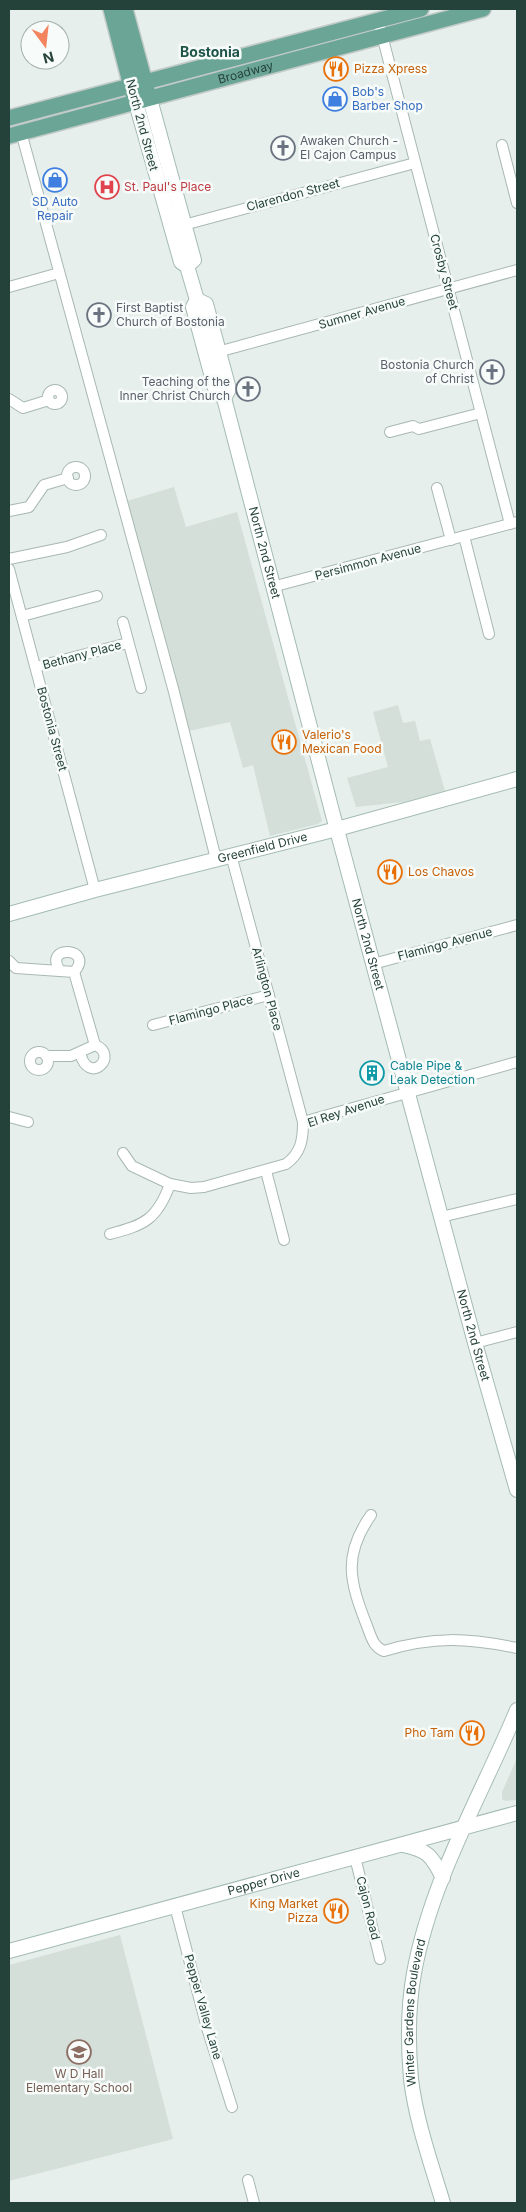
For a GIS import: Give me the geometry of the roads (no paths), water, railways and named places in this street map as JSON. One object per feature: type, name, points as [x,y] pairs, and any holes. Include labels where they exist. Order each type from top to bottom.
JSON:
[{"type":"main road","name":"North 2nd Street","points":[[111,9],[143,100],[178,227],[181,262],[187,266],[197,300],[193,307],[195,315],[204,327],[212,354],[229,389],[224,398],[272,587],[475,1343],[517,1490]]},
{"type":"main road","name":"North 2nd Street","points":[[125,9],[138,84]]},
{"type":"main road","name":"Broadway","points":[[9,118],[421,9]]},
{"type":"main road","name":"Broadway","points":[[15,134],[484,9]]},
{"type":"main road","name":"North 2nd Street","points":[[143,100],[157,178],[167,192],[178,227]]},
{"type":"main road","name":"North 2nd Street","points":[[197,300],[206,304],[212,354]]},
{"type":"main road","name":"Greenfield Drive","points":[[9,914],[95,890],[337,829],[517,779]]},
{"type":"main road","points":[[465,1826],[517,1710]]},
{"type":"main road","name":"Pepper Drive","points":[[9,1951],[517,1813]]},
{"type":"main road","name":"Winter Gardens Boulevard","points":[[442,2203],[418,2115],[411,2079],[410,2015],[414,1973],[431,1906],[465,1826]]},
{"type":"main road","points":[[400,1844],[418,1848],[428,1854],[443,1878]]},
{"type":"street","name":"Crosby Street","points":[[378,20],[481,413],[514,523]]},
{"type":"street","points":[[15,134],[59,273],[174,692],[216,859]]},
{"type":"street","points":[[502,146],[517,203]]},
{"type":"street","name":"Clarendon Street","points":[[178,227],[415,163]]},
{"type":"street","name":"Sumner Avenue","points":[[212,354],[517,270]]},
{"type":"street","points":[[9,287],[59,273]]},
{"type":"street","points":[[9,399],[23,408],[49,400]]},
{"type":"street","points":[[390,432],[413,426],[419,429],[481,413]]},
{"type":"street","points":[[9,511],[28,507],[44,484],[68,478]]},
{"type":"street","points":[[437,488],[451,540]]},
{"type":"street","name":"Persimmon Avenue","points":[[272,587],[514,523]]},
{"type":"street","points":[[9,559],[67,547],[101,535]]},
{"type":"street","points":[[464,536],[489,634]]},
{"type":"street","name":"Bostonia Street","points":[[9,569],[11,586],[22,616],[36,666],[95,890]]},
{"type":"street","points":[[22,616],[97,596]]},
{"type":"street","points":[[123,622],[141,688]]},
{"type":"street","name":"Bethany Place","points":[[36,666],[128,643]]},
{"type":"street","name":"Arlington Place","points":[[231,856],[303,1122]]},
{"type":"street","name":"Flamingo Avenue","points":[[373,964],[517,925]]},
{"type":"street","points":[[60,971],[56,959],[60,954],[67,951],[76,954],[79,960],[74,972],[95,1045],[101,1048],[105,1054],[104,1061],[99,1067],[87,1067],[80,1053]]},
{"type":"street","points":[[9,961],[16,968],[74,972]]},
{"type":"street","name":"Flamingo Place","points":[[153,1025],[269,995]]},
{"type":"street","points":[[46,1056],[71,1056],[95,1045]]},
{"type":"street","name":"El Rey Avenue","points":[[123,1153],[132,1166],[170,1184],[204,1187],[286,1164],[292,1160],[303,1140],[303,1122],[407,1091],[517,1062]]},
{"type":"street","points":[[9,1117],[28,1122]]},
{"type":"street","points":[[266,1171],[284,1240]]},
{"type":"street","points":[[110,1234],[138,1226],[155,1214],[165,1198],[170,1184]]},
{"type":"street","points":[[441,1217],[517,1199]]},
{"type":"street","points":[[475,1343],[517,1332]]},
{"type":"street","points":[[371,1515],[362,1528],[352,1551],[352,1578],[354,1592],[375,1646],[384,1651],[412,1642],[440,1639],[481,1641],[517,1648]]},
{"type":"street","name":"Cajon Road","points":[[355,1856],[380,1959]]},
{"type":"street","name":"Pepper Valley Lane","points":[[175,1906],[207,2028],[232,2107]]},
{"type":"street","points":[[248,2180],[254,2203]]},
{"type":"place","name":"Pizza Xpress","points":[[336,69]]},
{"type":"place","name":"Bob's Barber Shop","points":[[335,99]]},
{"type":"place","name":"Awaken Church - El Cajon Campus","points":[[283,148]]},
{"type":"place","name":"SD Auto Repair","points":[[55,180]]},
{"type":"place","name":"St. Paul's Place","points":[[107,187]]},
{"type":"place","name":"First Baptist Church of Bostonia","points":[[99,315]]},
{"type":"place","name":"Bostonia Church of Christ","points":[[492,372]]},
{"type":"place","name":"Teaching of the Inner Christ Church","points":[[248,389]]},
{"type":"place","name":"Valerio's Mexican Food","points":[[284,742]]},
{"type":"place","name":"Los Chavos","points":[[390,872]]},
{"type":"place","name":"Cable Pipe & Leak Detection","points":[[372,1073]]},
{"type":"place","name":"Pho Tam","points":[[472,1733]]},
{"type":"place","name":"King Market Pizza","points":[[336,1911]]},
{"type":"place","name":"W D Hall Elementary School","points":[[79,2052]]},
{"type":"district","name":"Bostonia","points":[[210,52]]}]
